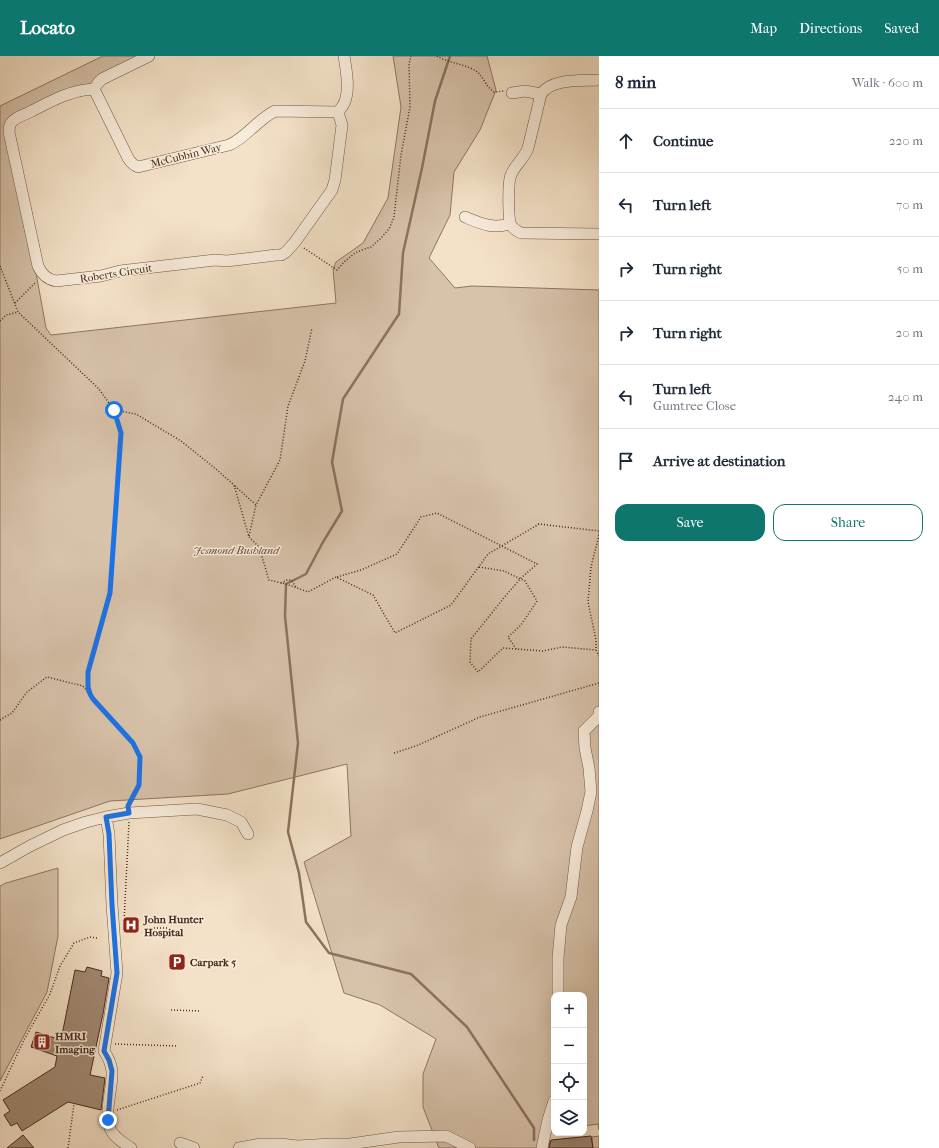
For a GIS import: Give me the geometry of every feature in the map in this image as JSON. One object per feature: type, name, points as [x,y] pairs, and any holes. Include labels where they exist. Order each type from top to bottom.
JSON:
[{"type":"street","points":[[43,274],[38,266],[9,132],[9,126],[18,117],[60,97],[78,91],[94,89],[102,79],[148,56]]},
{"type":"street","points":[[338,112],[347,97],[347,70],[344,56]]},
{"type":"street","points":[[599,80],[572,81],[551,85],[541,94],[526,154],[510,175],[509,215],[510,224],[517,231],[521,232],[599,234]]},
{"type":"street","name":"McCubbin Way","points":[[94,89],[128,158],[131,163],[138,167],[229,145],[237,141],[268,115],[276,111],[338,112]]},
{"type":"street","points":[[512,94],[525,91],[541,94]]},
{"type":"street","name":"Roberts Circuit","points":[[43,274],[50,280],[56,281],[101,276],[120,271],[215,260],[227,261],[281,255],[286,252],[295,242],[332,190],[335,180],[342,125],[338,112]]},
{"type":"street","points":[[465,217],[490,226],[510,224]]},
{"type":"street","points":[[558,992],[560,925],[571,897],[577,847],[591,792],[584,731],[599,716],[599,712]]},
{"type":"street","points":[[588,805],[599,810]]},
{"type":"street","points":[[0,863],[63,830],[106,817],[129,813],[197,809],[227,815],[241,822],[248,834]]},
{"type":"street","points":[[106,817],[109,834],[111,890],[117,973],[104,1051],[109,1060],[112,1071],[108,1124],[117,1138],[131,1148]]},
{"type":"street","points":[[542,1148],[551,1110]]},
{"type":"street","points":[[239,1148],[260,1144],[298,1146],[350,1144],[399,1137],[446,1136],[470,1148]]},
{"type":"street","points":[[180,1143],[194,1148]]},
{"type":"path","points":[[295,242],[337,270],[355,253],[370,247],[389,229],[394,217],[401,155],[410,107],[409,64],[411,56]]},
{"type":"path","points":[[437,56],[475,70],[482,76],[488,88],[494,92],[506,90],[508,93],[512,94]]},
{"type":"path","points":[[0,266],[18,312],[99,389],[114,410],[121,433],[110,593],[88,672],[88,687],[90,694]]},
{"type":"path","points":[[15,303],[43,274]]},
{"type":"path","points":[[0,321],[6,314],[18,312]]},
{"type":"path","points":[[249,537],[256,505],[280,460],[288,406],[305,361],[312,328]]},
{"type":"path","points":[[114,410],[136,414],[181,441],[216,468],[256,505]]},
{"type":"path","points":[[234,485],[249,537],[259,547],[269,580],[296,587],[308,592],[336,577],[361,570],[397,554],[421,518],[437,513],[537,564],[520,579],[502,599],[471,639],[470,662],[478,672],[503,648],[543,651],[562,647],[596,650]]},
{"type":"path","points":[[336,577],[373,595],[395,633],[451,605],[488,554],[540,524],[599,531]]},
{"type":"path","points":[[599,535],[591,567],[588,602],[596,640],[596,650],[599,656]]},
{"type":"path","points":[[479,567],[504,571],[525,581],[537,601],[521,625],[508,637],[517,650]]},
{"type":"path","points":[[280,583],[291,580],[296,587]]},
{"type":"path","points":[[0,720],[12,713],[27,692],[47,677],[83,686],[133,743],[140,757],[139,785],[128,806],[129,813],[123,935]]},
{"type":"path","points":[[394,753],[416,746],[480,717],[599,683]]},
{"type":"path","points":[[124,927],[132,927]]},
{"type":"path","points":[[154,928],[168,928]]},
{"type":"path","points":[[0,1091],[24,1040],[50,994],[60,966],[74,942],[90,937],[97,938]]},
{"type":"path","points":[[171,1010],[200,1010]]},
{"type":"path","points":[[115,1044],[178,1046]]},
{"type":"path","points":[[108,1113],[200,1083],[203,1076]]},
{"type":"path","points":[[68,1148],[74,1104]]},
{"type":"green space","name":"Jesmond Bushland","points":[[103,56],[138,56],[91,85],[8,119],[46,328],[51,335],[336,303],[333,269],[336,262],[363,243],[388,198],[401,107],[393,56],[487,56],[496,90],[480,130],[454,172],[450,215],[429,258],[455,288],[472,286],[599,290],[599,1130],[598,1124],[587,1126],[587,992],[551,992],[551,1130],[548,1130],[550,1148],[439,1148],[423,1107],[423,1074],[436,1039],[380,1005],[344,993],[304,862],[351,836],[347,764],[228,794],[110,801],[0,839],[0,106]]},
{"type":"green space","points":[[58,868],[58,936],[47,992],[0,1081],[0,886]]},
{"type":"green space","points":[[599,1136],[599,1148],[593,1148],[592,1137]]},
{"type":"building","points":[[87,967],[102,971],[101,976],[109,978],[90,1075],[105,1078],[101,1110],[68,1102],[22,1131],[17,1123],[11,1126],[4,1115],[10,1111],[3,1100],[55,1067],[57,1056],[31,1047],[36,1032],[61,1040],[75,970],[85,972]]},
{"type":"building","points":[[23,1135],[34,1148],[7,1148]]},
{"type":"building","points":[[591,1136],[593,1148],[549,1148],[551,1140]]},
{"type":"waterway","points":[[450,56],[435,101],[403,253],[399,314],[343,399],[332,462],[342,511],[306,574],[286,584],[285,616],[298,743],[288,832],[299,873],[306,922],[329,953],[411,974],[467,1027],[534,1128],[534,1140]]},
{"type":"place","name":"John Hunter Hospital","points":[[131,925]]},
{"type":"place","name":"Carpark 5","points":[[177,962]]},
{"type":"place","name":"HMRI Imaging","points":[[42,1042]]},
{"type":"route","points":[[108,1120],[112,1071],[109,1060],[104,1051],[117,973],[109,834],[106,817],[129,813],[128,806],[139,785],[140,757],[133,743],[93,699],[90,694],[87,680],[89,665],[110,593],[121,433],[114,410]]}]
